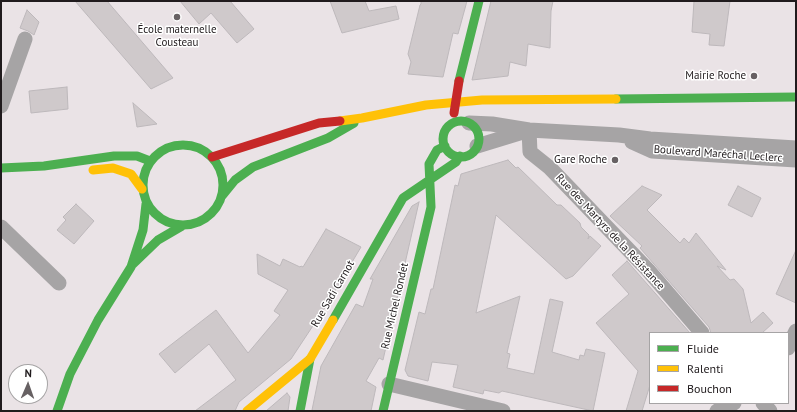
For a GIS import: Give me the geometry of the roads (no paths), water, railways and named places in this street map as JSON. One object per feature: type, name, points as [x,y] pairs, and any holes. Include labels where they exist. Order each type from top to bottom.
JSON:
[{"type":"main road","points":[[460,119],[460,81],[480,1]]},
{"type":"main road","points":[[212,157],[319,123],[362,118],[426,104],[482,100],[796,97]]},
{"type":"main road","points":[[146,204],[161,220],[182,226],[195,224],[207,218],[216,208],[222,196],[235,180],[253,167],[328,138],[362,118]]},
{"type":"main road","points":[[460,119],[478,132],[477,146],[473,152],[458,159],[445,146],[443,141],[445,130],[452,123],[460,119]]},
{"type":"main road","points":[[57,411],[74,367],[98,320],[130,267],[143,230],[146,204],[142,189],[142,179],[150,161],[160,151],[173,146],[187,145],[200,148],[212,157],[222,175],[222,196]]},
{"type":"main road","points":[[430,181],[429,164],[437,150],[445,146]]},
{"type":"main road","points":[[1,168],[44,166],[114,156],[137,156],[150,161]]},
{"type":"main road","name":"Rue Sadi Carnot","points":[[246,411],[310,359],[403,198],[430,181],[458,159]]},
{"type":"main road","points":[[86,171],[113,168],[131,174],[142,189]]},
{"type":"main road","name":"Rue Michel Rondet","points":[[383,411],[431,207],[430,181]]},
{"type":"main road","points":[[130,267],[158,240],[182,226]]},
{"type":"main road","points":[[300,411],[310,359]]},
{"type":"street","points":[[1,106],[25,39]]},
{"type":"street","name":"Boulevard Maréchal Leclerc","points":[[460,119],[530,130],[796,148]]},
{"type":"street","name":"Boulevard Maréchal Leclerc","points":[[477,146],[530,130]]},
{"type":"street","name":"Rue des Martyrs de la Résistance","points":[[530,130],[530,152],[550,168],[626,248],[701,332]]},
{"type":"street","name":"Boulevard Maréchal Leclerc","points":[[619,135],[652,151],[796,160]]},
{"type":"street","points":[[1,227],[59,283]]},
{"type":"street","points":[[789,346],[796,331]]},
{"type":"street","points":[[389,384],[503,411]]},
{"type":"street","points":[[717,411],[732,404]]},
{"type":"place","name":"École maternelle Cousteau","points":[[177,17]]},
{"type":"place","name":"Mairie Roche","points":[[754,76]]},
{"type":"place","name":"Gare Roche","points":[[615,160]]}]
